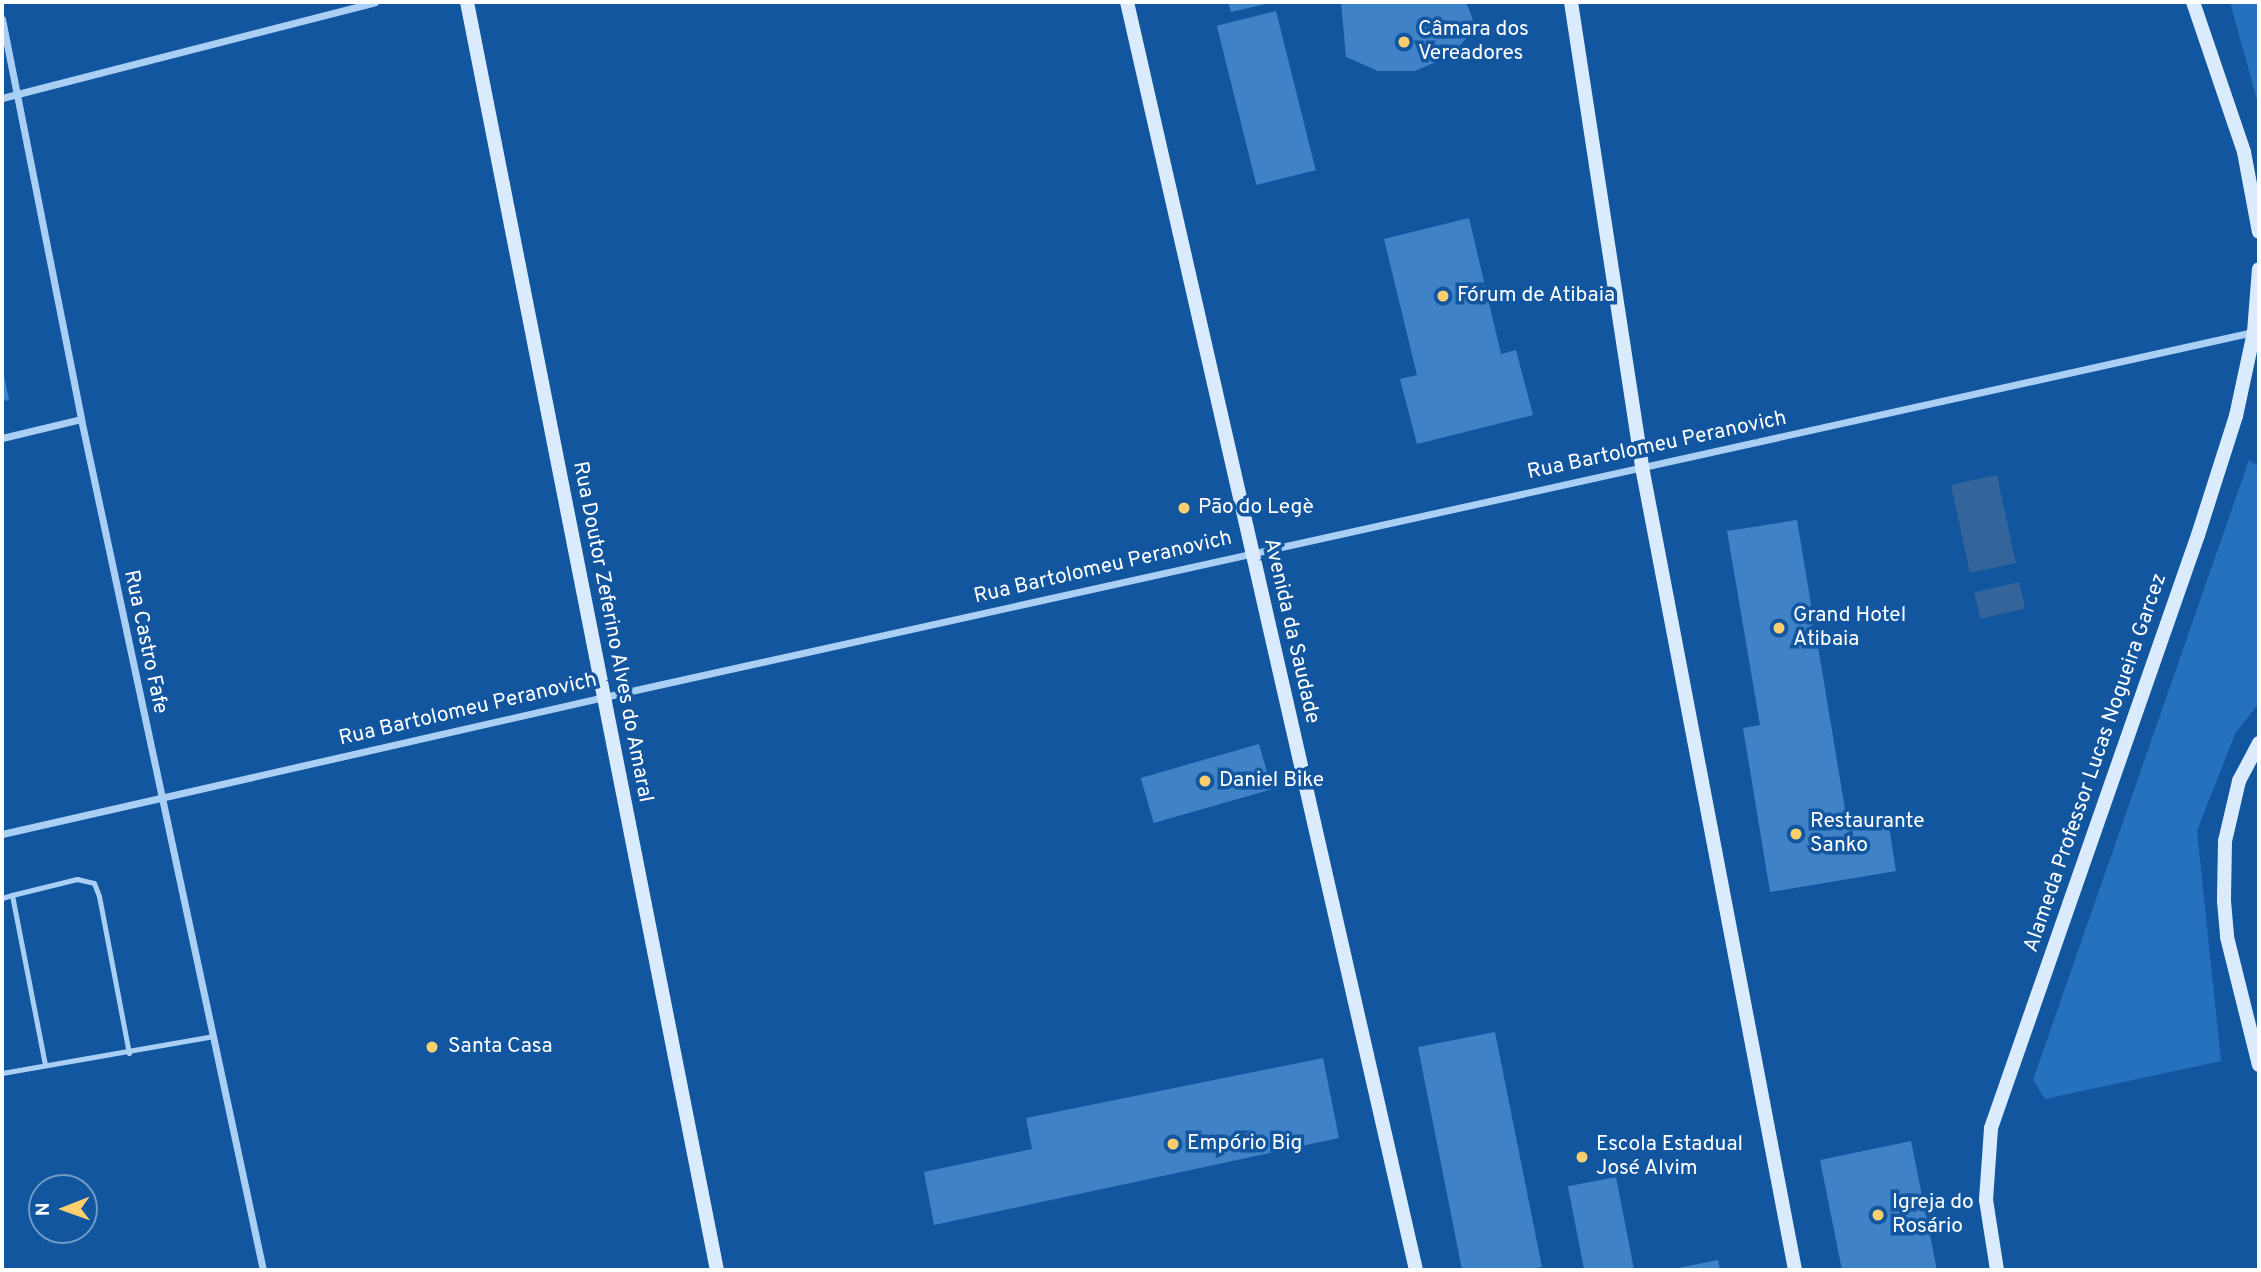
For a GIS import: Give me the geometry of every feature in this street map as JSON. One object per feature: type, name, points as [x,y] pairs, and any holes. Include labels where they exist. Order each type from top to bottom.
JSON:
[{"type":"street","points":[[2,98],[375,2]]},
{"type":"street","name":"Rua Doutor Zeferino Alves do Amaral","points":[[467,2],[717,1270]]},
{"type":"street","name":"Avenida da Saudade","points":[[1127,2],[1416,1270]]},
{"type":"street","points":[[1571,2],[1642,467],[1795,1270]]},
{"type":"street","points":[[2193,2],[2244,152],[2259,232]]},
{"type":"street","name":"Rua Castro Fafe","points":[[2,19],[81,419],[262,1270]]},
{"type":"street","name":"Alameda Professor Lucas Nogueira Garcez","points":[[1997,1270],[1986,1200],[1991,1128],[2198,535],[2236,416],[2254,332],[2259,269]]},
{"type":"street","name":"Rua Bartolomeu Peranovich","points":[[2,834],[604,697],[2254,332]]},
{"type":"street","points":[[2,438],[81,419]]},
{"type":"street","points":[[2259,743],[2239,781],[2225,841],[2224,901],[2227,937],[2259,1065]]},
{"type":"lane","points":[[2,898],[78,879],[94,883],[99,896],[129,1053]]},
{"type":"lane","points":[[12,895],[45,1065]]},
{"type":"lane","points":[[2,1073],[129,1053],[214,1036]]},
{"type":"shaded area","points":[[2230,2],[2259,2],[2259,100],[2257,100]]},
{"type":"shaded area","points":[[2249,460],[2259,467],[2259,703],[2235,734],[2197,831],[2221,1061],[2045,1099],[2033,1080]]},
{"type":"shaded area","points":[[1997,475],[2016,563],[1970,573],[1951,485]]},
{"type":"shaded area","points":[[2019,582],[2025,608],[1980,619],[1974,592]]},
{"type":"building","points":[[1228,2],[1269,2],[1270,3],[1231,12]]},
{"type":"building","name":"Câmara dos Vereadores","points":[[1341,2],[1466,2],[1476,28],[1450,56],[1415,71],[1378,71],[1346,57]]},
{"type":"building","points":[[1276,11],[1316,170],[1256,185],[1217,26]]},
{"type":"building","name":"Fórum de Atibaia","points":[[1469,218],[1501,354],[1516,350],[1533,415],[1417,444],[1400,379],[1417,375],[1384,239]]},
{"type":"building","points":[[2,371],[9,400],[2,401]]},
{"type":"building","name":"Grand Hotel Atibaia","points":[[1797,520],[1847,821],[1887,814],[1896,871],[1770,892],[1743,728],[1760,725],[1727,531]]},
{"type":"building","name":"Daniel Bike","points":[[1259,744],[1272,789],[1154,823],[1141,778]]},
{"type":"building","points":[[1495,1032],[1542,1267],[1525,1270],[1462,1270],[1418,1047]]},
{"type":"building","name":"Empório Big","points":[[1323,1058],[1339,1138],[934,1225],[924,1172],[1032,1149],[1026,1118]]},
{"type":"building","name":"Igreja do Rosário","points":[[1911,1141],[1937,1270],[1842,1270],[1820,1160]]},
{"type":"building","points":[[1616,1177],[1634,1270],[1584,1270],[1568,1186]]},
{"type":"building","points":[[1718,1260],[1720,1270],[1673,1270],[1673,1269]]},
{"type":"place","name":"Câmara dos Vereadores","points":[[1404,42]]},
{"type":"place","name":"Fórum de Atibaia","points":[[1443,296]]},
{"type":"place","name":"Pão do Legè","points":[[1184,508]]},
{"type":"place","name":"Grand Hotel Atibaia","points":[[1779,628]]},
{"type":"place","name":"Daniel Bike","points":[[1205,781]]},
{"type":"place","name":"Restaurante Sanko","points":[[1796,834]]},
{"type":"place","name":"Santa Casa","points":[[432,1047]]},
{"type":"place","name":"Empório Big","points":[[1173,1144]]},
{"type":"place","name":"Escola Estadual José Alvim","points":[[1582,1157]]},
{"type":"place","name":"Igreja do Rosário","points":[[1878,1215]]}]
